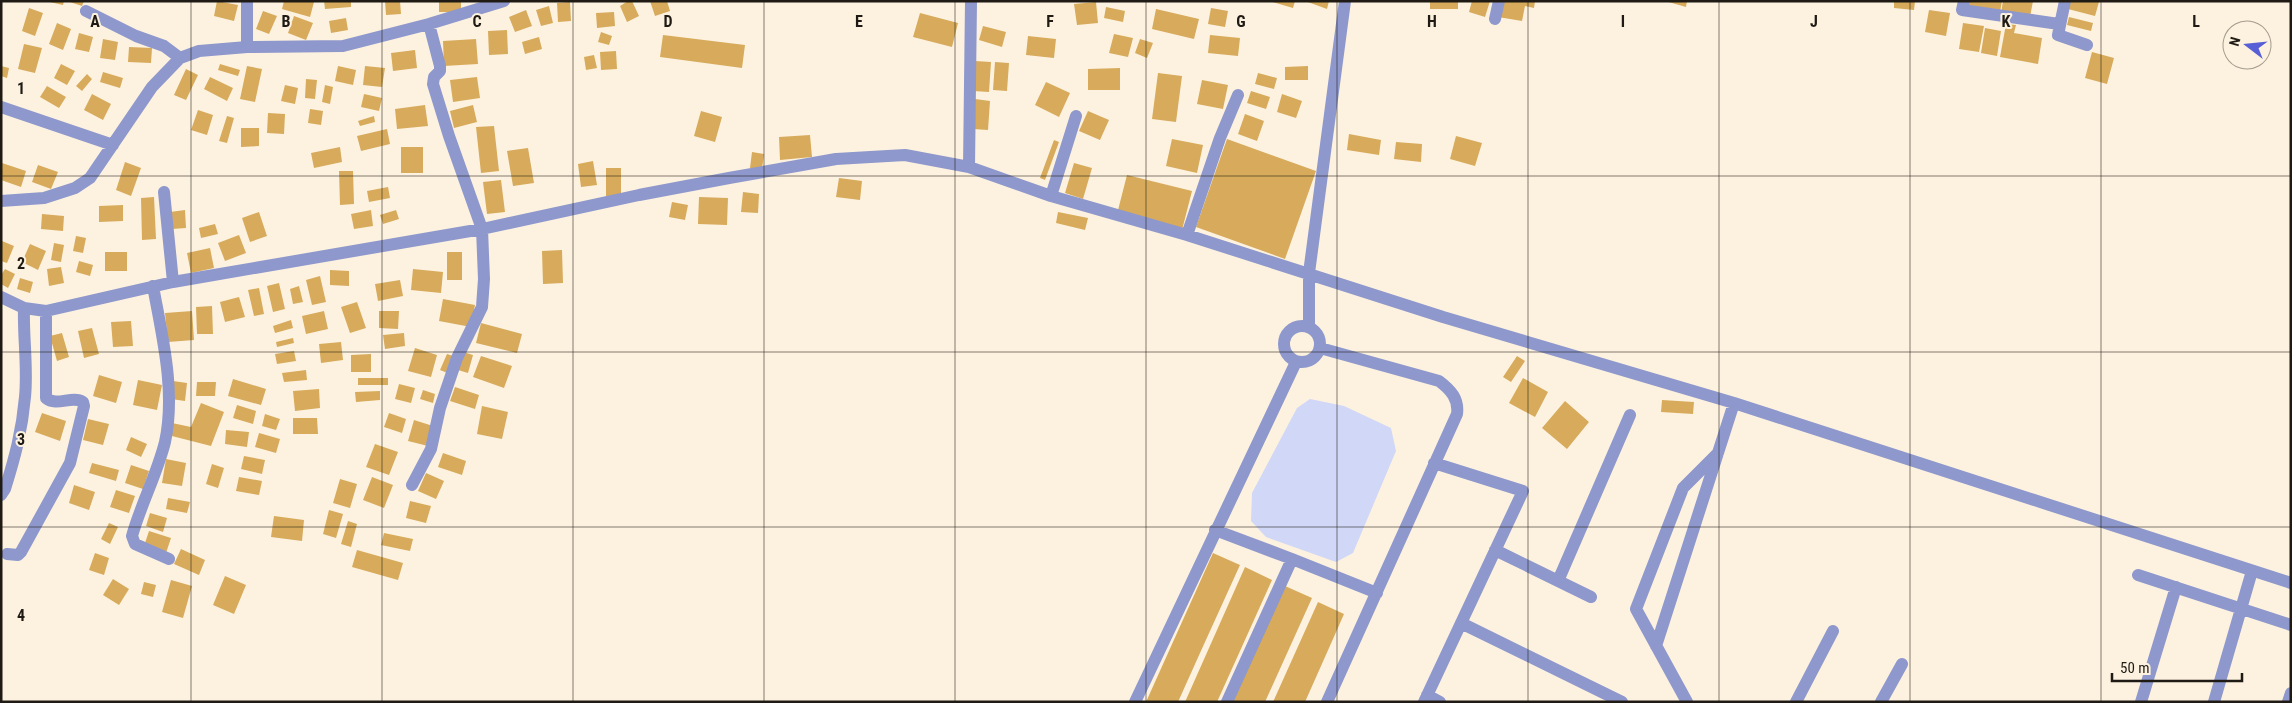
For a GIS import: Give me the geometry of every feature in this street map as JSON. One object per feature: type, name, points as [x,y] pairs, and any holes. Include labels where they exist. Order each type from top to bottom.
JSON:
[{"type":"street","points":[[247,1],[248,47]]},
{"type":"street","points":[[1,202],[44,198],[75,188],[90,178],[152,87],[180,58],[199,51],[248,47],[343,46],[429,24],[504,1]]},
{"type":"street","points":[[970,167],[971,1]]},
{"type":"street","points":[[1308,327],[1309,273],[1345,1]]},
{"type":"street","points":[[1496,19],[1499,1]]},
{"type":"street","points":[[1964,1],[1962,10],[2059,24]]},
{"type":"street","points":[[2065,1],[2057,32],[2059,37],[2087,45]]},
{"type":"street","points":[[86,11],[136,36],[164,46],[180,58]]},
{"type":"street","points":[[412,485],[431,450],[440,408],[454,366],[482,307],[484,278],[482,229],[448,136],[433,84],[434,77],[440,71],[440,66],[429,24]]},
{"type":"street","points":[[1187,235],[1220,138],[1238,95]]},
{"type":"street","points":[[1,107],[113,145]]},
{"type":"street","points":[[1051,196],[1076,116]]},
{"type":"street","points":[[1,297],[24,308],[46,311],[173,282],[482,229],[639,195],[836,159],[906,155],[970,167],[1051,196],[1187,235],[1443,317],[1734,403],[2291,583]]},
{"type":"street","points":[[164,192],[173,282]]},
{"type":"street","points":[[153,286],[167,362],[168,422],[164,442],[132,536],[135,544],[169,558]]},
{"type":"street","points":[[1,495],[5,489],[20,440],[25,395],[24,308]]},
{"type":"street","points":[[7,554],[18,555],[22,552],[70,462],[84,406],[83,402],[78,399],[52,402],[46,398],[46,311]]},
{"type":"street","points":[[1296,327],[1308,327],[1318,335],[1320,348],[1314,358],[1308,362],[1296,362],[1290,358],[1284,348],[1286,335],[1296,327]]},
{"type":"street","points":[[1320,348],[1439,382],[1450,389],[1458,404],[1457,414],[1327,702]]},
{"type":"street","points":[[1135,702],[1296,362]]},
{"type":"street","points":[[1656,646],[1734,403]]},
{"type":"street","points":[[1558,581],[1630,415]]},
{"type":"street","points":[[1682,699],[1636,609],[1683,488],[1718,453]]},
{"type":"street","points":[[1434,463],[1523,491],[1425,698],[1440,702]]},
{"type":"street","points":[[1215,530],[1377,593]]},
{"type":"street","points":[[1495,550],[1592,597]]},
{"type":"street","points":[[1227,702],[1292,560]]},
{"type":"street","points":[[2214,702],[2252,571]]},
{"type":"street","points":[[2138,575],[2291,625]]},
{"type":"street","points":[[2141,702],[2176,587]]},
{"type":"street","points":[[1461,623],[1622,702]]},
{"type":"street","points":[[1796,702],[1833,631]]},
{"type":"street","points":[[1881,702],[1902,664]]},
{"type":"street","points":[[2288,702],[2291,693]]},
{"type":"water","points":[[1310,399],[1344,406],[1391,428],[1396,451],[1353,553],[1336,562],[1266,537],[1251,521],[1252,493],[1297,408]]},
{"type":"building","points":[[45,1],[64,1],[63,5]]},
{"type":"building","points":[[67,1],[84,1],[82,6]]},
{"type":"building","points":[[217,1],[238,5],[234,21],[214,16]]},
{"type":"building","points":[[284,1],[314,2],[310,17],[282,9]]},
{"type":"building","points":[[324,1],[351,1],[351,7],[325,9]]},
{"type":"building","points":[[385,1],[400,1],[401,14],[386,15]]},
{"type":"building","points":[[439,1],[461,1],[461,12],[439,12]]},
{"type":"building","points":[[628,1],[632,1],[639,16],[627,22],[620,6]]},
{"type":"building","points":[[650,1],[667,1],[670,11],[655,16]]},
{"type":"building","points":[[1269,1],[1295,1],[1293,8]]},
{"type":"building","points":[[1305,1],[1329,1],[1327,9]]},
{"type":"building","points":[[1430,1],[1458,1],[1458,9],[1430,9]]},
{"type":"building","points":[[1472,1],[1490,1],[1485,17],[1469,12]]},
{"type":"building","points":[[1501,1],[1535,1],[1534,8],[1525,6],[1522,21],[1498,17]]},
{"type":"building","points":[[1665,1],[1687,1],[1686,7]]},
{"type":"building","points":[[1894,1],[1915,1],[1914,10],[1894,8]]},
{"type":"building","points":[[1967,1],[2002,1],[2000,12],[1966,6]]},
{"type":"building","points":[[2003,1],[2033,1],[2030,17],[2001,13]]},
{"type":"building","points":[[2070,1],[2099,2],[2095,16],[2068,9]]},
{"type":"building","points":[[570,2],[571,21],[558,22],[557,3]]},
{"type":"building","points":[[1096,2],[1098,23],[1077,25],[1074,4]]},
{"type":"building","points":[[549,6],[553,23],[541,26],[536,10]]},
{"type":"building","points":[[1106,7],[1125,11],[1123,22],[1104,18]]},
{"type":"building","points":[[29,8],[43,13],[35,36],[22,31]]},
{"type":"building","points":[[1211,8],[1228,11],[1225,27],[1208,24]]},
{"type":"building","points":[[1156,9],[1199,19],[1194,39],[1152,29]]},
{"type":"building","points":[[526,10],[532,26],[515,32],[509,17]]},
{"type":"building","points":[[1929,10],[1950,13],[1946,36],[1925,32]]},
{"type":"building","points":[[263,11],[277,16],[269,34],[256,29]]},
{"type":"building","points":[[614,12],[615,26],[597,28],[596,13]]},
{"type":"building","points":[[920,13],[958,23],[952,47],[913,37]]},
{"type":"building","points":[[294,16],[313,23],[306,40],[288,33]]},
{"type":"building","points":[[2069,17],[2093,23],[2091,31],[2067,25]]},
{"type":"building","points":[[346,18],[348,30],[331,33],[329,21]]},
{"type":"building","points":[[57,23],[71,29],[63,50],[49,44]]},
{"type":"building","points":[[1963,23],[1984,26],[1979,52],[1959,49]]},
{"type":"building","points":[[2006,24],[2016,25],[2014,33],[2042,38],[2038,64],[2000,57]]},
{"type":"building","points":[[983,26],[1006,32],[1002,47],[979,40]]},
{"type":"building","points":[[1985,28],[2001,31],[1997,56],[1981,53]]},
{"type":"building","points":[[507,30],[508,54],[489,55],[488,31]]},
{"type":"building","points":[[601,32],[612,36],[609,45],[598,42]]},
{"type":"building","points":[[79,33],[93,37],[89,52],[75,49]]},
{"type":"building","points":[[1114,34],[1133,38],[1128,57],[1109,53]]},
{"type":"building","points":[[663,35],[745,45],[742,68],[660,57]]},
{"type":"building","points":[[1210,35],[1240,38],[1238,56],[1208,53]]},
{"type":"building","points":[[1028,36],[1056,39],[1054,58],[1026,55]]},
{"type":"building","points":[[539,37],[542,49],[525,54],[522,42]]},
{"type":"building","points":[[103,39],[118,42],[115,60],[100,58]]},
{"type":"building","points":[[476,39],[478,64],[444,66],[443,41]]},
{"type":"building","points":[[1140,39],[1153,43],[1147,58],[1135,53]]},
{"type":"building","points":[[24,44],[42,48],[35,73],[18,69]]},
{"type":"building","points":[[129,47],[152,48],[151,63],[128,62]]},
{"type":"building","points":[[415,50],[417,68],[393,71],[391,53]]},
{"type":"building","points":[[616,51],[617,69],[601,70],[600,52]]},
{"type":"building","points":[[2092,52],[2114,58],[2107,84],[2085,78]]},
{"type":"building","points":[[594,55],[597,68],[586,70],[584,57]]},
{"type":"building","points":[[975,61],[991,62],[989,92],[973,91]]},
{"type":"building","points":[[995,62],[1009,63],[1007,91],[993,90]]},
{"type":"building","points":[[61,64],[75,71],[67,85],[54,78]]},
{"type":"building","points":[[220,64],[240,70],[238,76],[218,70]]},
{"type":"building","points":[[1,66],[9,68],[7,78],[1,76]]},
{"type":"building","points":[[247,66],[262,69],[255,102],[240,99]]},
{"type":"building","points":[[338,66],[356,70],[353,85],[335,81]]},
{"type":"building","points":[[365,66],[385,68],[382,87],[363,85]]},
{"type":"building","points":[[1308,66],[1308,80],[1285,80],[1285,67]]},
{"type":"building","points":[[1120,68],[1120,90],[1088,90],[1088,69]]},
{"type":"building","points":[[186,69],[198,75],[186,100],[174,95]]},
{"type":"building","points":[[103,72],[123,78],[120,88],[100,82]]},
{"type":"building","points":[[1158,73],[1182,76],[1176,122],[1152,119]]},
{"type":"building","points":[[1258,73],[1277,78],[1274,89],[1255,84]]},
{"type":"building","points":[[87,74],[92,79],[82,91],[76,86]]},
{"type":"building","points":[[210,77],[233,88],[227,101],[204,89]]},
{"type":"building","points":[[477,77],[480,98],[453,102],[450,80]]},
{"type":"building","points":[[306,79],[317,80],[315,99],[305,98]]},
{"type":"building","points":[[1202,80],[1228,85],[1223,109],[1197,104]]},
{"type":"building","points":[[1046,82],[1070,93],[1059,117],[1035,105]]},
{"type":"building","points":[[285,85],[298,88],[295,104],[281,101]]},
{"type":"building","points":[[325,85],[333,87],[330,104],[322,102]]},
{"type":"building","points":[[47,86],[66,97],[59,108],[40,97]]},
{"type":"building","points":[[1251,91],[1270,97],[1266,109],[1247,103]]},
{"type":"building","points":[[92,94],[111,104],[103,120],[84,110]]},
{"type":"building","points":[[364,94],[382,98],[379,111],[361,107]]},
{"type":"building","points":[[1282,94],[1302,101],[1296,118],[1277,112]]},
{"type":"building","points":[[975,99],[990,101],[988,130],[973,129]]},
{"type":"building","points":[[425,105],[428,126],[397,129],[395,109]]},
{"type":"building","points":[[473,105],[477,122],[454,128],[450,111]]},
{"type":"building","points":[[310,109],[323,111],[321,125],[308,123]]},
{"type":"building","points":[[198,110],[213,115],[207,135],[191,130]]},
{"type":"building","points":[[701,111],[722,117],[715,142],[694,136]]},
{"type":"building","points":[[1088,111],[1109,120],[1100,140],[1079,131]]},
{"type":"building","points":[[268,113],[285,114],[284,134],[267,133]]},
{"type":"building","points":[[1245,114],[1264,121],[1257,141],[1238,134]]},
{"type":"building","points":[[227,116],[234,118],[227,143],[219,141]]},
{"type":"building","points":[[374,116],[375,122],[360,126],[358,121]]},
{"type":"building","points":[[494,126],[499,171],[481,173],[476,127]]},
{"type":"building","points":[[241,128],[259,128],[259,146],[241,147]]},
{"type":"building","points":[[387,129],[390,144],[361,151],[357,136]]},
{"type":"building","points":[[1349,134],[1381,140],[1379,155],[1347,150]]},
{"type":"building","points":[[810,135],[812,157],[780,160],[779,137]]},
{"type":"building","points":[[1456,136],[1482,143],[1475,166],[1450,159]]},
{"type":"building","points":[[1172,139],[1203,145],[1197,173],[1166,166]]},
{"type":"building","points":[[1227,139],[1316,171],[1285,259],[1196,227]]},
{"type":"building","points":[[1054,140],[1059,142],[1045,180],[1040,178]]},
{"type":"building","points":[[1396,142],[1422,144],[1421,162],[1394,159]]},
{"type":"building","points":[[340,147],[342,162],[314,168],[311,153]]},
{"type":"building","points":[[401,147],[423,147],[423,173],[401,173]]},
{"type":"building","points":[[528,148],[534,183],[513,186],[507,151]]},
{"type":"building","points":[[752,152],[764,154],[762,169],[750,168]]},
{"type":"building","points":[[593,161],[597,185],[581,187],[578,164]]},
{"type":"building","points":[[125,162],[141,168],[131,196],[116,190]]},
{"type":"building","points":[[2,163],[26,171],[21,187],[1,180]]},
{"type":"building","points":[[1074,163],[1092,168],[1083,199],[1065,193]]},
{"type":"building","points":[[38,165],[58,172],[51,189],[32,182]]},
{"type":"building","points":[[606,168],[621,168],[621,196],[606,196]]},
{"type":"building","points":[[339,171],[353,171],[354,204],[340,205]]},
{"type":"building","points":[[1127,175],[1192,191],[1182,230],[1117,214]]},
{"type":"building","points":[[839,178],[862,181],[860,200],[836,197]]},
{"type":"building","points":[[501,180],[505,212],[487,214],[483,182]]},
{"type":"building","points":[[388,187],[390,198],[369,202],[367,191]]},
{"type":"building","points":[[743,192],[759,194],[758,213],[741,212]]},
{"type":"building","points":[[154,197],[156,239],[142,240],[141,198]]},
{"type":"building","points":[[699,197],[728,198],[727,225],[698,224]]},
{"type":"building","points":[[672,202],[688,205],[685,220],[669,217]]},
{"type":"building","points":[[123,205],[123,221],[99,222],[99,206]]},
{"type":"building","points":[[185,210],[186,228],[172,229],[170,212]]},
{"type":"building","points":[[371,210],[373,226],[354,229],[351,214]]},
{"type":"building","points":[[396,210],[399,219],[383,224],[380,215]]},
{"type":"building","points":[[259,212],[267,236],[250,242],[242,218]]},
{"type":"building","points":[[1058,212],[1088,218],[1085,230],[1056,223]]},
{"type":"building","points":[[42,214],[64,216],[63,231],[41,229]]},
{"type":"building","points":[[215,224],[218,234],[201,238],[199,228]]},
{"type":"building","points":[[239,235],[246,253],[225,261],[218,243]]},
{"type":"building","points":[[76,236],[86,238],[83,253],[73,251]]},
{"type":"building","points":[[2,241],[14,246],[7,263],[1,261]]},
{"type":"building","points":[[54,243],[64,245],[61,262],[51,260]]},
{"type":"building","points":[[30,244],[46,251],[38,270],[22,262]]},
{"type":"building","points":[[210,248],[214,268],[191,273],[187,253]]},
{"type":"building","points":[[562,250],[563,283],[543,284],[542,251]]},
{"type":"building","points":[[105,252],[127,252],[127,271],[105,271]]},
{"type":"building","points":[[447,252],[462,252],[462,280],[447,280]]},
{"type":"building","points":[[79,261],[93,265],[90,276],[76,272]]},
{"type":"building","points":[[61,267],[64,283],[49,286],[47,269]]},
{"type":"building","points":[[5,269],[15,274],[8,288],[1,284],[1,275]]},
{"type":"building","points":[[413,269],[443,272],[441,293],[411,290]]},
{"type":"building","points":[[330,270],[349,271],[349,286],[330,285]]},
{"type":"building","points":[[320,276],[326,302],[312,305],[306,280]]},
{"type":"building","points":[[20,278],[33,282],[30,293],[17,289]]},
{"type":"building","points":[[400,280],[403,296],[378,301],[375,284]]},
{"type":"building","points":[[279,283],[285,309],[273,312],[267,286]]},
{"type":"building","points":[[299,286],[303,302],[293,304],[290,289]]},
{"type":"building","points":[[259,288],[264,314],[254,316],[248,290]]},
{"type":"building","points":[[239,297],[245,317],[225,322],[220,302]]},
{"type":"building","points":[[443,299],[475,305],[471,327],[439,321]]},
{"type":"building","points":[[357,302],[366,328],[350,333],[341,307]]},
{"type":"building","points":[[212,306],[213,334],[197,334],[196,307]]},
{"type":"building","points":[[192,311],[194,340],[168,342],[165,313]]},
{"type":"building","points":[[324,311],[328,329],[306,334],[302,316]]},
{"type":"building","points":[[379,311],[399,311],[398,329],[379,328]]},
{"type":"building","points":[[291,320],[293,328],[275,333],[273,326]]},
{"type":"building","points":[[131,321],[133,346],[113,347],[111,322]]},
{"type":"building","points":[[481,323],[522,334],[517,353],[476,343]]},
{"type":"building","points":[[92,328],[99,354],[84,358],[78,331]]},
{"type":"building","points":[[62,333],[69,357],[57,361],[50,336]]},
{"type":"building","points":[[404,333],[405,346],[385,349],[383,335]]},
{"type":"building","points":[[293,338],[294,343],[277,347],[276,342]]},
{"type":"building","points":[[341,342],[343,360],[321,363],[319,344]]},
{"type":"building","points":[[415,348],[437,355],[431,377],[408,371]]},
{"type":"building","points":[[294,351],[296,361],[277,364],[275,354]]},
{"type":"building","points":[[463,352],[473,355],[468,373],[458,370]]},
{"type":"building","points":[[371,354],[371,372],[351,372],[351,355]]},
{"type":"building","points":[[447,354],[456,357],[450,374],[440,370]]},
{"type":"building","points":[[481,356],[512,366],[504,388],[473,377]]},
{"type":"building","points":[[1517,356],[1525,361],[1511,382],[1503,377]]},
{"type":"building","points":[[306,370],[307,380],[284,382],[282,373]]},
{"type":"building","points":[[99,375],[122,382],[116,403],[93,396]]},
{"type":"building","points":[[358,378],[388,378],[388,385],[358,385]]},
{"type":"building","points":[[1523,378],[1548,392],[1535,417],[1509,403]]},
{"type":"building","points":[[233,379],[266,389],[261,405],[228,396]]},
{"type":"building","points":[[138,380],[162,385],[157,410],[133,405]]},
{"type":"building","points":[[173,381],[187,383],[185,401],[171,399]]},
{"type":"building","points":[[197,382],[216,382],[215,396],[196,396]]},
{"type":"building","points":[[399,384],[415,388],[411,403],[395,399]]},
{"type":"building","points":[[455,387],[479,395],[475,409],[450,401]]},
{"type":"building","points":[[319,389],[320,408],[295,411],[293,391]]},
{"type":"building","points":[[423,390],[435,394],[433,403],[420,399]]},
{"type":"building","points":[[380,391],[380,400],[356,402],[355,392]]},
{"type":"building","points":[[1662,400],[1694,402],[1693,414],[1661,412]]},
{"type":"building","points":[[1565,401],[1589,422],[1567,449],[1542,428]]},
{"type":"building","points":[[201,403],[224,412],[211,446],[168,435],[172,423],[191,427]]},
{"type":"building","points":[[237,405],[256,411],[253,424],[233,418]]},
{"type":"building","points":[[482,406],[508,412],[502,439],[477,434]]},
{"type":"building","points":[[42,413],[66,421],[60,441],[35,432]]},
{"type":"building","points":[[389,413],[406,419],[402,433],[384,427]]},
{"type":"building","points":[[265,414],[280,419],[276,430],[262,426]]},
{"type":"building","points":[[293,418],[317,418],[318,434],[293,434]]},
{"type":"building","points":[[88,419],[109,424],[103,445],[83,440]]},
{"type":"building","points":[[414,420],[433,426],[428,446],[408,441]]},
{"type":"building","points":[[226,430],[249,432],[247,447],[225,444]]},
{"type":"building","points":[[259,433],[280,439],[276,453],[255,447]]},
{"type":"building","points":[[131,437],[147,444],[141,457],[126,450]]},
{"type":"building","points":[[375,444],[398,452],[389,475],[366,467]]},
{"type":"building","points":[[443,453],[466,461],[462,475],[438,467]]},
{"type":"building","points":[[244,456],[265,460],[262,474],[241,469]]},
{"type":"building","points":[[166,459],[186,463],[182,486],[162,483]]},
{"type":"building","points":[[92,463],[119,470],[116,481],[89,473]]},
{"type":"building","points":[[212,464],[224,468],[218,488],[206,484]]},
{"type":"building","points":[[131,465],[149,471],[143,489],[125,483]]},
{"type":"building","points":[[426,473],[444,481],[436,499],[418,491]]},
{"type":"building","points":[[239,477],[262,481],[259,495],[236,491]]},
{"type":"building","points":[[372,477],[393,485],[384,508],[363,500]]},
{"type":"building","points":[[340,479],[357,484],[350,508],[333,503]]},
{"type":"building","points":[[74,485],[95,492],[89,510],[69,503]]},
{"type":"building","points":[[116,490],[135,496],[129,513],[110,507]]},
{"type":"building","points":[[168,498],[190,502],[187,513],[166,509]]},
{"type":"building","points":[[410,501],[431,506],[426,523],[406,518]]},
{"type":"building","points":[[329,510],[343,514],[336,538],[323,534]]},
{"type":"building","points":[[150,513],[167,518],[163,532],[146,526]]},
{"type":"building","points":[[274,516],[304,520],[302,541],[271,537]]},
{"type":"building","points":[[348,521],[357,524],[351,547],[341,544]]},
{"type":"building","points":[[109,523],[118,527],[110,544],[101,539]]},
{"type":"building","points":[[149,531],[171,538],[166,553],[144,546]]},
{"type":"building","points":[[384,533],[413,539],[410,551],[381,545]]},
{"type":"building","points":[[181,549],[205,560],[199,575],[174,564]]},
{"type":"building","points":[[357,550],[403,563],[398,580],[352,567]]},
{"type":"building","points":[[95,553],[109,558],[104,575],[89,570]]},
{"type":"building","points":[[1213,553],[1240,565],[1178,702],[1146,702]]},
{"type":"building","points":[[1245,567],[1272,580],[1217,702],[1185,702]]},
{"type":"building","points":[[225,576],[246,585],[234,614],[213,605]]},
{"type":"building","points":[[113,579],[129,589],[119,605],[103,595]]},
{"type":"building","points":[[171,580],[192,586],[183,618],[162,612]]},
{"type":"building","points":[[144,582],[156,585],[153,597],[141,594]]},
{"type":"building","points":[[1285,586],[1312,598],[1265,702],[1233,702]]},
{"type":"building","points":[[1318,602],[1344,614],[1305,702],[1273,702]]}]
